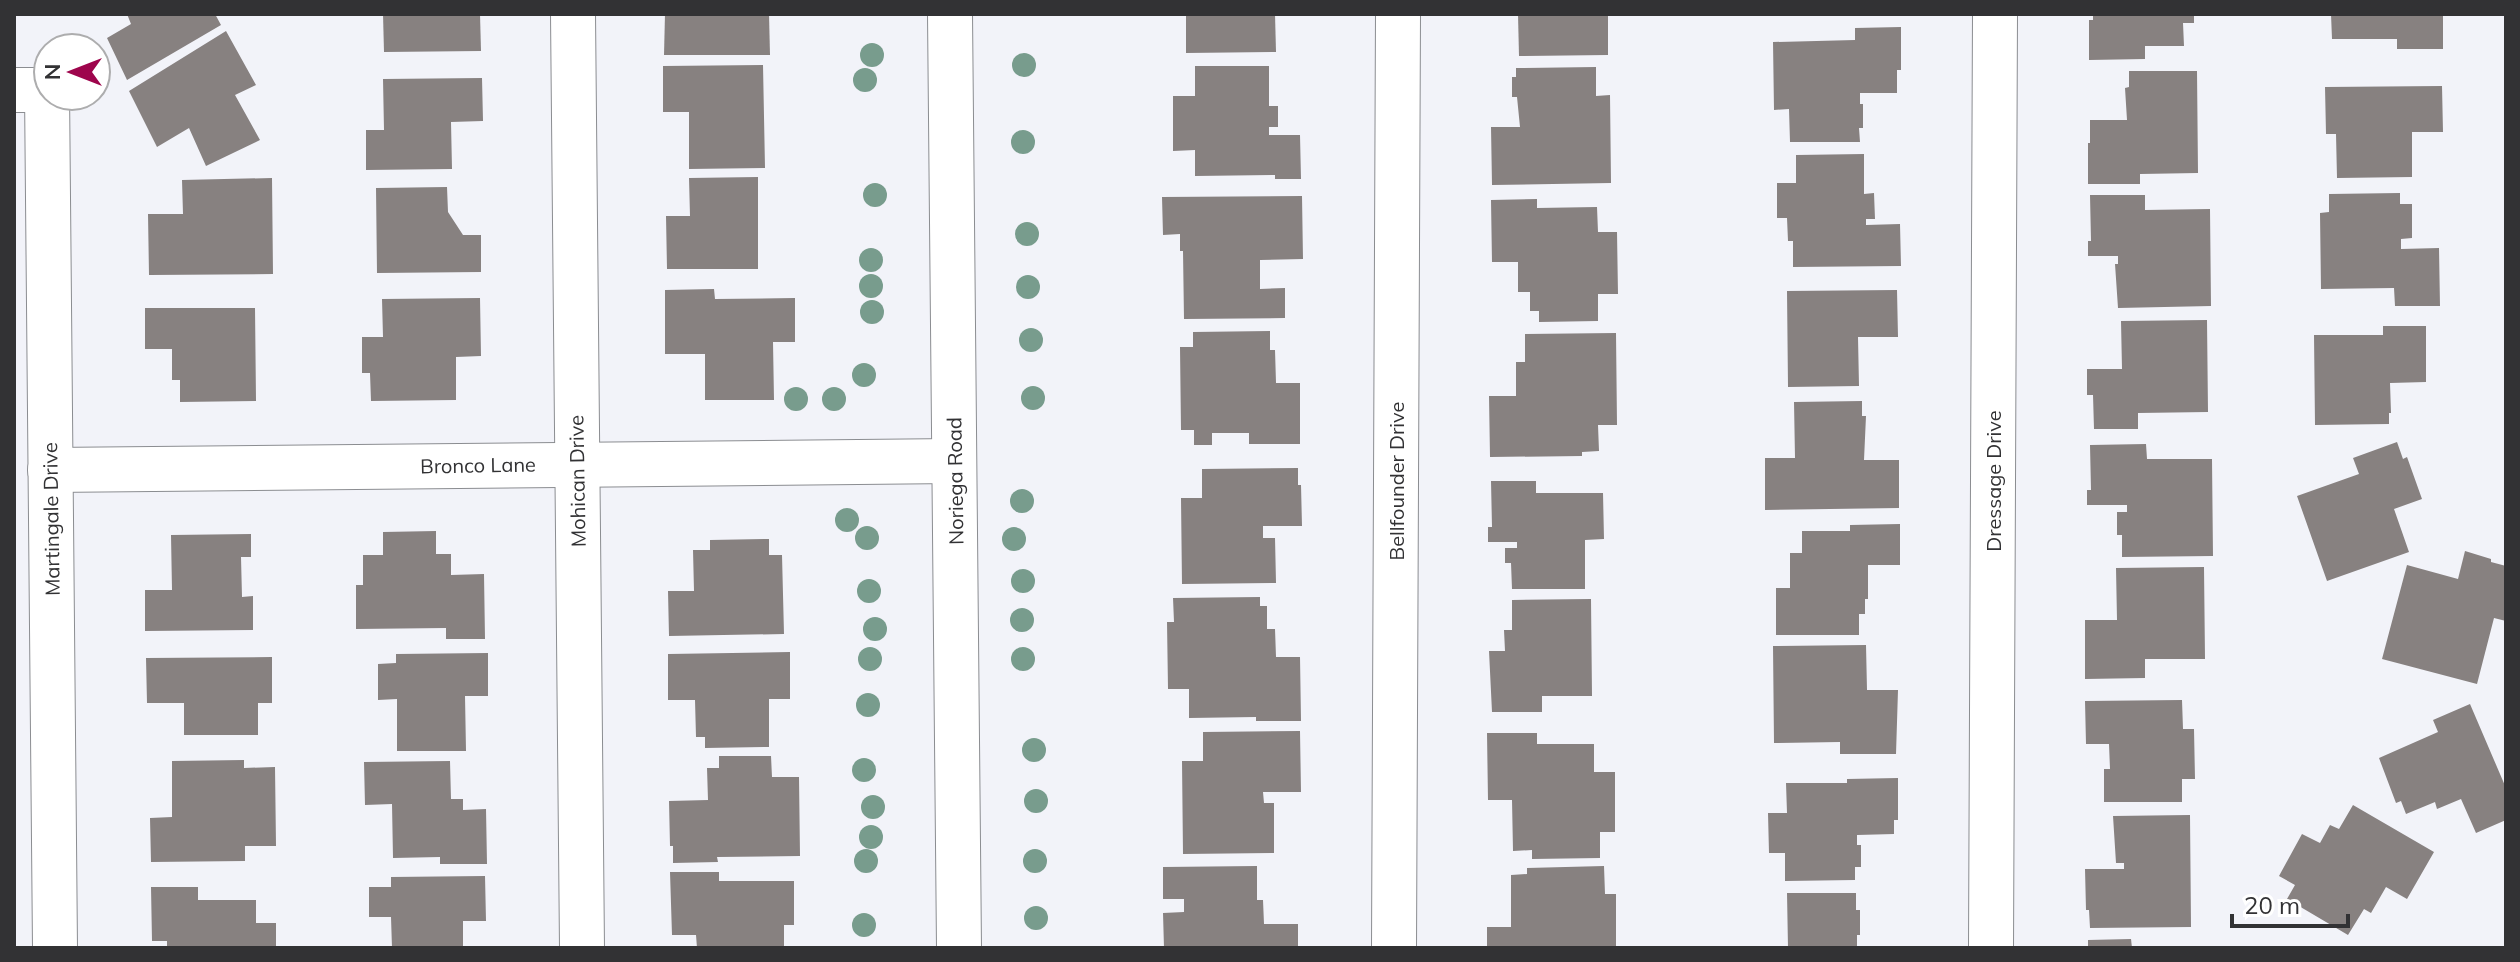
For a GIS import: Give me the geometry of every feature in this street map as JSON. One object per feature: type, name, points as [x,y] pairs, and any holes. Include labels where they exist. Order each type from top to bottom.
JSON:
[{"type":"street","name":"Mohican Drive","points":[[573,14],[582,948]]},
{"type":"street","name":"Noriega Road","points":[[950,14],[959,948]]},
{"type":"street","name":"Bellfounder Drive","points":[[1394,948],[1398,14]]},
{"type":"street","name":"Dressage Drive","points":[[1991,948],[1995,14]]},
{"type":"street","name":"Martingale Drive","points":[[47,112],[55,948]]},
{"type":"street","name":"Bronco Lane","points":[[50,470],[954,461]]},
{"type":"building","points":[[127,14],[215,14],[221,25],[127,80],[112,48],[112,35],[131,24]]},
{"type":"building","points":[[383,14],[480,14],[481,51],[384,52]]},
{"type":"building","points":[[665,14],[769,14],[770,55],[664,55]]},
{"type":"building","points":[[1186,14],[1275,14],[1276,52],[1186,53]]},
{"type":"building","points":[[1518,14],[1608,14],[1608,55],[1519,56]]},
{"type":"building","points":[[2093,14],[2194,14],[2194,23],[2183,23],[2184,46],[2145,46],[2145,59],[2089,60],[2089,20],[2093,20]]},
{"type":"building","points":[[2331,14],[2443,14],[2443,49],[2397,49],[2397,39],[2332,39]]},
{"type":"building","points":[[1901,27],[1901,70],[1897,70],[1897,93],[1860,93],[1863,128],[1859,128],[1860,142],[1790,142],[1789,109],[1774,110],[1773,42],[1855,40],[1855,28]]},
{"type":"building","points":[[226,31],[256,85],[235,95],[260,140],[206,166],[189,128],[157,147],[129,91]]},
{"type":"building","points":[[763,65],[765,168],[689,169],[689,112],[663,112],[663,66]]},
{"type":"building","points":[[1195,66],[1269,66],[1269,106],[1278,106],[1278,127],[1269,127],[1269,135],[1300,135],[1301,179],[1275,179],[1275,175],[1195,176],[1195,150],[1173,151],[1173,96],[1195,96]]},
{"type":"building","points":[[1596,67],[1596,96],[1610,95],[1611,183],[1492,185],[1491,127],[1520,127],[1517,97],[1512,97],[1512,77],[1516,77],[1516,68]]},
{"type":"building","points":[[2129,71],[2197,71],[2198,173],[2140,174],[2140,184],[2088,184],[2090,120],[2127,120],[2125,88],[2129,87]]},
{"type":"building","points":[[482,78],[483,121],[451,122],[452,169],[366,170],[366,130],[384,130],[383,79]]},
{"type":"building","points":[[2442,86],[2443,132],[2412,132],[2412,177],[2337,178],[2336,134],[2326,134],[2325,87]]},
{"type":"building","points":[[1864,154],[1864,194],[1874,193],[1875,219],[1866,219],[1866,225],[1900,224],[1901,266],[1793,267],[1793,241],[1788,241],[1787,218],[1777,218],[1777,183],[1796,183],[1796,155]]},
{"type":"building","points":[[758,177],[758,269],[667,269],[666,216],[690,216],[689,178]]},
{"type":"building","points":[[272,178],[273,274],[149,275],[148,214],[183,214],[182,180]]},
{"type":"building","points":[[447,187],[448,212],[463,235],[481,235],[481,272],[377,273],[376,188]]},
{"type":"building","points":[[2400,193],[2400,204],[2412,204],[2412,238],[2401,239],[2401,249],[2439,248],[2440,306],[2395,306],[2394,288],[2321,289],[2320,213],[2329,212],[2329,194]]},
{"type":"building","points":[[2090,195],[2145,195],[2145,210],[2210,209],[2211,306],[2118,308],[2115,264],[2118,264],[2118,256],[2088,256],[2088,241],[2091,241]]},
{"type":"building","points":[[1302,196],[1303,259],[1260,260],[1260,289],[1285,288],[1285,318],[1184,319],[1180,234],[1163,235],[1162,197]]},
{"type":"building","points":[[1537,199],[1537,208],[1597,207],[1598,232],[1617,232],[1618,294],[1598,294],[1598,321],[1539,322],[1539,311],[1530,311],[1530,292],[1518,292],[1518,262],[1492,262],[1491,200]]},
{"type":"building","points":[[714,289],[715,299],[795,298],[795,342],[773,342],[774,400],[705,400],[705,354],[665,354],[665,290]]},
{"type":"building","points":[[1897,290],[1898,337],[1858,337],[1859,386],[1788,387],[1787,291]]},
{"type":"building","points":[[480,298],[481,356],[456,357],[456,400],[371,401],[370,373],[362,373],[362,337],[383,337],[382,299]]},
{"type":"building","points":[[145,308],[255,308],[256,401],[180,402],[180,380],[172,380],[172,349],[145,349]]},
{"type":"building","points":[[2207,320],[2208,412],[2138,413],[2138,429],[2094,429],[2093,395],[2087,395],[2087,369],[2122,369],[2121,321]]},
{"type":"building","points":[[2383,326],[2426,326],[2426,382],[2390,383],[2389,424],[2315,425],[2314,335],[2383,335]]},
{"type":"building","points":[[1270,331],[1270,350],[1275,350],[1276,383],[1300,383],[1300,444],[1249,444],[1249,433],[1212,433],[1212,445],[1194,445],[1194,430],[1181,430],[1180,347],[1193,347],[1193,332]]},
{"type":"building","points":[[1616,333],[1617,425],[1598,425],[1599,451],[1582,452],[1582,456],[1490,457],[1489,396],[1516,396],[1516,362],[1525,362],[1525,334]]},
{"type":"building","points":[[1862,401],[1862,416],[1866,416],[1864,460],[1899,460],[1899,508],[1765,510],[1765,458],[1795,458],[1794,402]]},
{"type":"building","points":[[2397,442],[2403,459],[2407,457],[2422,499],[2394,509],[2409,552],[2327,581],[2297,496],[2359,474],[2353,458]]},
{"type":"building","points":[[2146,444],[2147,459],[2212,459],[2213,556],[2122,557],[2122,535],[2117,535],[2117,512],[2127,512],[2127,505],[2087,505],[2087,490],[2091,490],[2090,445]]},
{"type":"building","points":[[1298,468],[1302,526],[1263,526],[1263,538],[1275,538],[1276,583],[1182,584],[1181,498],[1202,498],[1202,469]]},
{"type":"building","points":[[1491,481],[1536,481],[1536,493],[1603,493],[1604,539],[1585,540],[1585,589],[1512,589],[1511,563],[1505,563],[1505,548],[1517,548],[1517,542],[1488,542],[1488,527],[1492,527]]},
{"type":"building","points":[[1900,524],[1900,565],[1868,565],[1868,599],[1865,599],[1865,614],[1859,614],[1859,635],[1776,635],[1776,588],[1790,588],[1790,553],[1802,553],[1802,531],[1850,531],[1850,525]]},
{"type":"building","points":[[436,531],[436,554],[451,554],[451,575],[484,574],[485,639],[446,639],[446,628],[356,629],[356,585],[363,585],[363,555],[383,555],[383,532]]},
{"type":"building","points":[[251,534],[251,557],[241,557],[242,597],[253,596],[253,630],[145,631],[145,590],[172,590],[171,535]]},
{"type":"building","points":[[769,539],[769,555],[782,555],[784,634],[669,636],[668,591],[694,591],[693,550],[710,550],[710,540]]},
{"type":"building","points":[[2465,551],[2506,566],[2506,621],[2494,618],[2477,684],[2382,659],[2407,565],[2458,579]]},
{"type":"building","points":[[2204,567],[2205,659],[2145,659],[2145,678],[2085,679],[2085,620],[2117,620],[2116,568]]},
{"type":"building","points":[[1260,597],[1260,606],[1267,606],[1267,629],[1275,629],[1276,657],[1300,657],[1301,721],[1256,721],[1256,717],[1189,718],[1189,689],[1168,689],[1167,622],[1174,622],[1173,598]]},
{"type":"building","points":[[1591,599],[1592,696],[1542,696],[1542,712],[1492,712],[1489,651],[1505,651],[1504,630],[1512,630],[1512,600]]},
{"type":"building","points":[[1866,645],[1867,690],[1898,690],[1896,754],[1840,754],[1840,742],[1774,743],[1773,646]]},
{"type":"building","points":[[790,652],[790,699],[769,699],[769,747],[705,748],[705,737],[696,737],[695,700],[668,700],[668,654]]},
{"type":"building","points":[[488,653],[488,696],[465,696],[466,751],[397,751],[397,699],[378,700],[378,664],[396,663],[396,654]]},
{"type":"building","points":[[272,657],[272,703],[258,703],[258,735],[184,735],[184,703],[147,703],[146,658]]},
{"type":"building","points":[[2182,700],[2183,729],[2194,729],[2195,779],[2182,779],[2182,802],[2104,802],[2104,769],[2110,769],[2109,744],[2086,744],[2085,701]]},
{"type":"building","points":[[2470,704],[2506,788],[2506,820],[2476,833],[2461,799],[2437,809],[2435,802],[2406,814],[2401,801],[2396,803],[2379,758],[2438,732],[2433,720]]},
{"type":"building","points":[[1300,731],[1301,792],[1263,792],[1264,803],[1274,803],[1274,853],[1183,854],[1182,761],[1203,761],[1203,732]]},
{"type":"building","points":[[1487,733],[1537,733],[1537,744],[1594,744],[1594,772],[1615,772],[1615,832],[1600,832],[1600,858],[1532,859],[1532,850],[1513,851],[1512,800],[1488,800]]},
{"type":"building","points":[[719,756],[771,756],[772,777],[799,777],[800,856],[717,857],[718,862],[673,863],[669,801],[708,800],[707,768],[719,768]]},
{"type":"building","points":[[244,760],[244,768],[275,767],[276,846],[245,846],[245,861],[151,862],[150,818],[172,817],[172,761]]},
{"type":"building","points":[[450,761],[451,799],[463,799],[463,810],[486,809],[487,864],[440,864],[440,857],[393,858],[392,804],[365,805],[364,762]]},
{"type":"building","points":[[1898,778],[1898,820],[1894,820],[1894,834],[1857,835],[1857,845],[1861,845],[1861,867],[1855,867],[1855,880],[1785,881],[1785,853],[1769,853],[1768,813],[1787,813],[1786,783],[1847,783],[1847,779]]},
{"type":"building","points":[[2353,805],[2434,852],[2407,899],[2386,887],[2371,913],[2364,909],[2348,935],[2287,899],[2295,885],[2279,876],[2302,834],[2320,843],[2330,825],[2339,829]]},
{"type":"building","points":[[2190,815],[2191,927],[2090,928],[2089,910],[2086,910],[2085,869],[2124,869],[2124,863],[2116,863],[2113,816]]},
{"type":"building","points":[[1257,866],[1257,900],[1263,900],[1264,924],[1298,924],[1298,948],[1164,948],[1163,913],[1184,912],[1184,899],[1163,899],[1163,867]]},
{"type":"building","points":[[1604,866],[1605,894],[1616,894],[1616,948],[1487,948],[1487,927],[1511,927],[1511,875],[1527,874],[1527,868]]},
{"type":"building","points":[[670,872],[719,872],[719,881],[794,881],[794,925],[784,925],[784,948],[697,948],[696,935],[672,935]]},
{"type":"building","points":[[485,876],[486,921],[463,921],[463,948],[392,948],[391,917],[369,917],[369,887],[391,887],[391,877]]},
{"type":"building","points":[[151,887],[198,887],[198,900],[256,900],[256,923],[276,923],[276,948],[167,948],[167,941],[152,941]]},
{"type":"building","points":[[1787,893],[1856,893],[1856,910],[1860,910],[1857,948],[1788,948]]},
{"type":"building","points":[[2131,939],[2132,948],[2088,948],[2088,940]]}]
